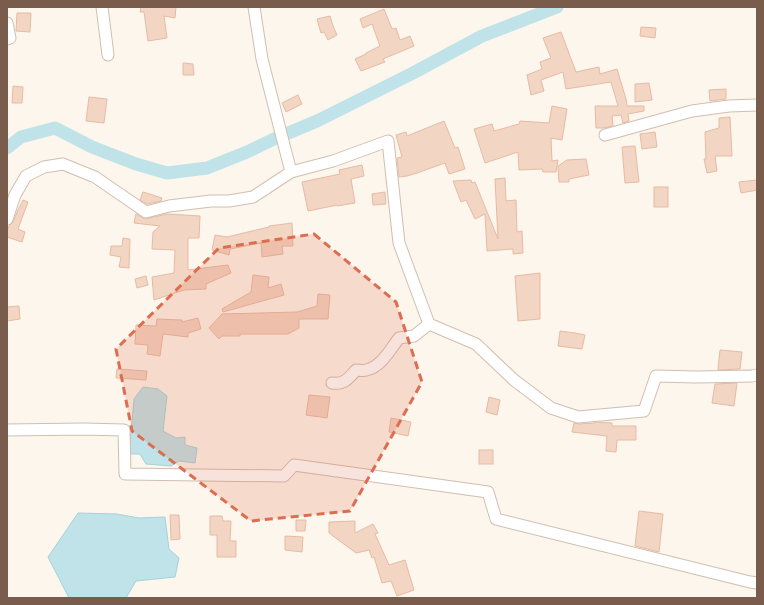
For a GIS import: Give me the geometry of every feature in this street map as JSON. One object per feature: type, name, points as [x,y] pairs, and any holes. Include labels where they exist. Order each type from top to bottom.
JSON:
[{"type":"street","points":[[102,7],[108,55]]},
{"type":"street","points":[[254,7],[262,59],[291,172]]},
{"type":"street","points":[[7,23],[10,38],[7,39]]},
{"type":"street","points":[[605,135],[692,111],[729,106],[757,105]]},
{"type":"street","points":[[7,219],[15,195],[26,176],[44,167],[63,164],[95,177],[146,212],[169,206],[211,201],[228,201],[253,197],[291,172],[333,161],[388,141],[400,243],[429,324],[476,344],[514,380],[551,408],[578,417],[644,411],[656,376],[696,377],[757,375]]},
{"type":"street","points":[[332,383],[336,384],[346,382],[356,370],[365,371],[374,366],[385,358],[399,338],[414,336],[429,324]]},
{"type":"street","points":[[7,430],[124,430],[125,474],[284,476],[294,465],[488,492],[496,519],[757,583]]},
{"type":"highlighted area","points":[[314,234],[396,302],[422,382],[350,511],[251,521],[132,431],[116,349],[219,248]]},
{"type":"water","points":[[143,387],[158,389],[167,396],[163,431],[176,438],[185,437],[185,445],[197,448],[195,463],[179,461],[171,466],[146,464],[140,454],[129,454],[134,399]]},
{"type":"water","points":[[78,513],[117,514],[139,518],[165,517],[169,549],[179,558],[175,577],[136,581],[126,598],[69,598],[48,557]]},
{"type":"building","points":[[141,7],[176,7],[175,18],[164,16],[167,38],[148,41],[144,12],[140,12]]},
{"type":"building","points":[[384,9],[392,29],[396,28],[400,40],[410,36],[414,46],[383,59],[385,62],[361,71],[355,59],[380,46],[372,24],[363,28],[360,19]]},
{"type":"building","points":[[17,13],[31,13],[30,32],[16,31]]},
{"type":"building","points":[[330,16],[337,35],[328,40],[324,32],[321,33],[317,19]]},
{"type":"building","points":[[641,27],[656,28],[655,38],[640,36]]},
{"type":"building","points":[[561,32],[576,72],[599,67],[600,74],[617,69],[627,106],[644,106],[644,111],[628,114],[629,121],[623,123],[621,115],[612,116],[613,126],[596,128],[595,106],[618,106],[611,82],[566,89],[563,72],[541,80],[544,91],[531,95],[527,75],[542,69],[540,62],[551,58],[543,38]]},
{"type":"building","points":[[183,63],[193,64],[194,75],[183,75]]},
{"type":"building","points":[[649,83],[652,100],[635,102],[635,84]]},
{"type":"building","points":[[13,86],[23,87],[22,103],[12,103]]},
{"type":"building","points":[[726,89],[726,99],[710,101],[709,90]]},
{"type":"building","points":[[298,95],[302,104],[286,112],[282,103]]},
{"type":"building","points":[[89,97],[107,99],[104,123],[86,121]]},
{"type":"building","points":[[552,106],[567,109],[562,140],[551,138],[552,161],[558,160],[556,172],[543,172],[542,169],[519,170],[518,152],[485,163],[474,129],[492,124],[494,131],[519,124],[520,121],[549,123]]},
{"type":"building","points":[[730,117],[732,156],[715,156],[717,171],[707,173],[704,159],[706,159],[705,132],[719,128],[719,118]]},
{"type":"building","points":[[444,121],[455,148],[458,147],[465,169],[449,174],[445,163],[417,173],[399,177],[397,158],[402,157],[396,135],[406,132],[407,136]]},
{"type":"building","points":[[655,132],[657,147],[642,149],[640,134]]},
{"type":"building","points":[[635,146],[639,182],[625,183],[622,147]]},
{"type":"building","points":[[586,159],[589,175],[569,179],[569,182],[559,182],[558,166],[567,160]]},
{"type":"building","points":[[362,165],[364,176],[351,179],[355,203],[308,211],[302,182],[340,174],[339,170]]},
{"type":"building","points":[[505,178],[506,201],[516,200],[517,232],[522,231],[523,253],[513,254],[513,249],[487,251],[485,214],[475,219],[466,200],[461,202],[453,181],[471,180],[472,183],[475,182],[498,239],[495,179]]},
{"type":"building","points":[[757,180],[757,190],[741,193],[739,182]]},
{"type":"building","points":[[654,187],[668,187],[668,207],[654,207]]},
{"type":"building","points":[[143,192],[162,198],[161,201],[147,204],[140,200]]},
{"type":"building","points":[[385,192],[386,204],[373,205],[372,194]]},
{"type":"building","points":[[23,200],[28,202],[18,229],[25,232],[22,242],[7,237],[7,231],[13,222]]},
{"type":"building","points":[[136,214],[145,219],[167,214],[200,216],[199,238],[188,238],[188,270],[228,265],[231,273],[206,284],[206,289],[184,290],[154,300],[152,277],[174,273],[175,250],[152,249],[153,232],[160,226],[134,223]]},
{"type":"building","points":[[292,223],[293,246],[282,246],[283,254],[262,257],[261,243],[230,249],[229,255],[212,250],[215,235],[227,237],[269,226]]},
{"type":"building","points":[[123,238],[130,239],[129,268],[119,267],[121,257],[110,255],[111,246],[122,246]]},
{"type":"building","points":[[540,273],[540,319],[518,321],[515,276]]},
{"type":"building","points":[[253,275],[269,277],[268,288],[281,284],[284,295],[223,312],[222,309],[251,292]]},
{"type":"building","points":[[146,276],[148,285],[137,288],[135,279]]},
{"type":"building","points":[[318,294],[330,295],[328,319],[299,319],[299,328],[288,334],[240,334],[240,336],[222,336],[219,339],[209,328],[222,314],[297,312],[317,306]]},
{"type":"building","points":[[19,306],[20,319],[7,321],[7,307]]},
{"type":"building","points":[[198,318],[201,329],[188,333],[188,337],[163,334],[160,356],[147,354],[148,345],[135,344],[136,325],[156,326],[157,319],[182,320],[182,322]]},
{"type":"building","points":[[560,331],[585,335],[582,349],[558,346]]},
{"type":"building","points":[[720,350],[742,352],[740,369],[718,370]]},
{"type":"building","points":[[117,369],[147,371],[146,380],[116,378]]},
{"type":"building","points":[[737,383],[734,406],[712,403],[715,384]]},
{"type":"building","points":[[309,395],[330,397],[327,418],[306,415]]},
{"type":"building","points":[[489,397],[500,400],[497,415],[486,412]]},
{"type":"building","points":[[391,418],[411,422],[408,436],[389,432]]},
{"type":"building","points":[[595,422],[612,423],[612,426],[636,426],[636,440],[617,440],[616,452],[606,451],[607,436],[572,432],[574,423],[579,424]]},
{"type":"building","points":[[479,450],[493,450],[493,464],[479,464]]},
{"type":"building","points":[[639,511],[663,514],[659,552],[635,546]]},
{"type":"building","points":[[170,515],[179,515],[180,539],[171,540]]},
{"type":"building","points":[[210,516],[222,516],[223,521],[231,521],[230,541],[236,541],[236,557],[217,557],[217,535],[210,535]]},
{"type":"building","points":[[296,520],[306,520],[305,531],[296,531]]},
{"type":"building","points":[[355,521],[355,533],[373,524],[378,533],[375,534],[389,565],[405,560],[414,590],[397,596],[391,581],[382,583],[374,557],[372,558],[369,550],[356,553],[329,533],[329,522]]},
{"type":"building","points":[[285,536],[303,537],[302,552],[285,550]]},
{"type":"waterway","points":[[7,148],[21,137],[55,128],[92,147],[136,164],[167,173],[207,168],[317,121],[413,73],[482,36],[557,7]]}]
